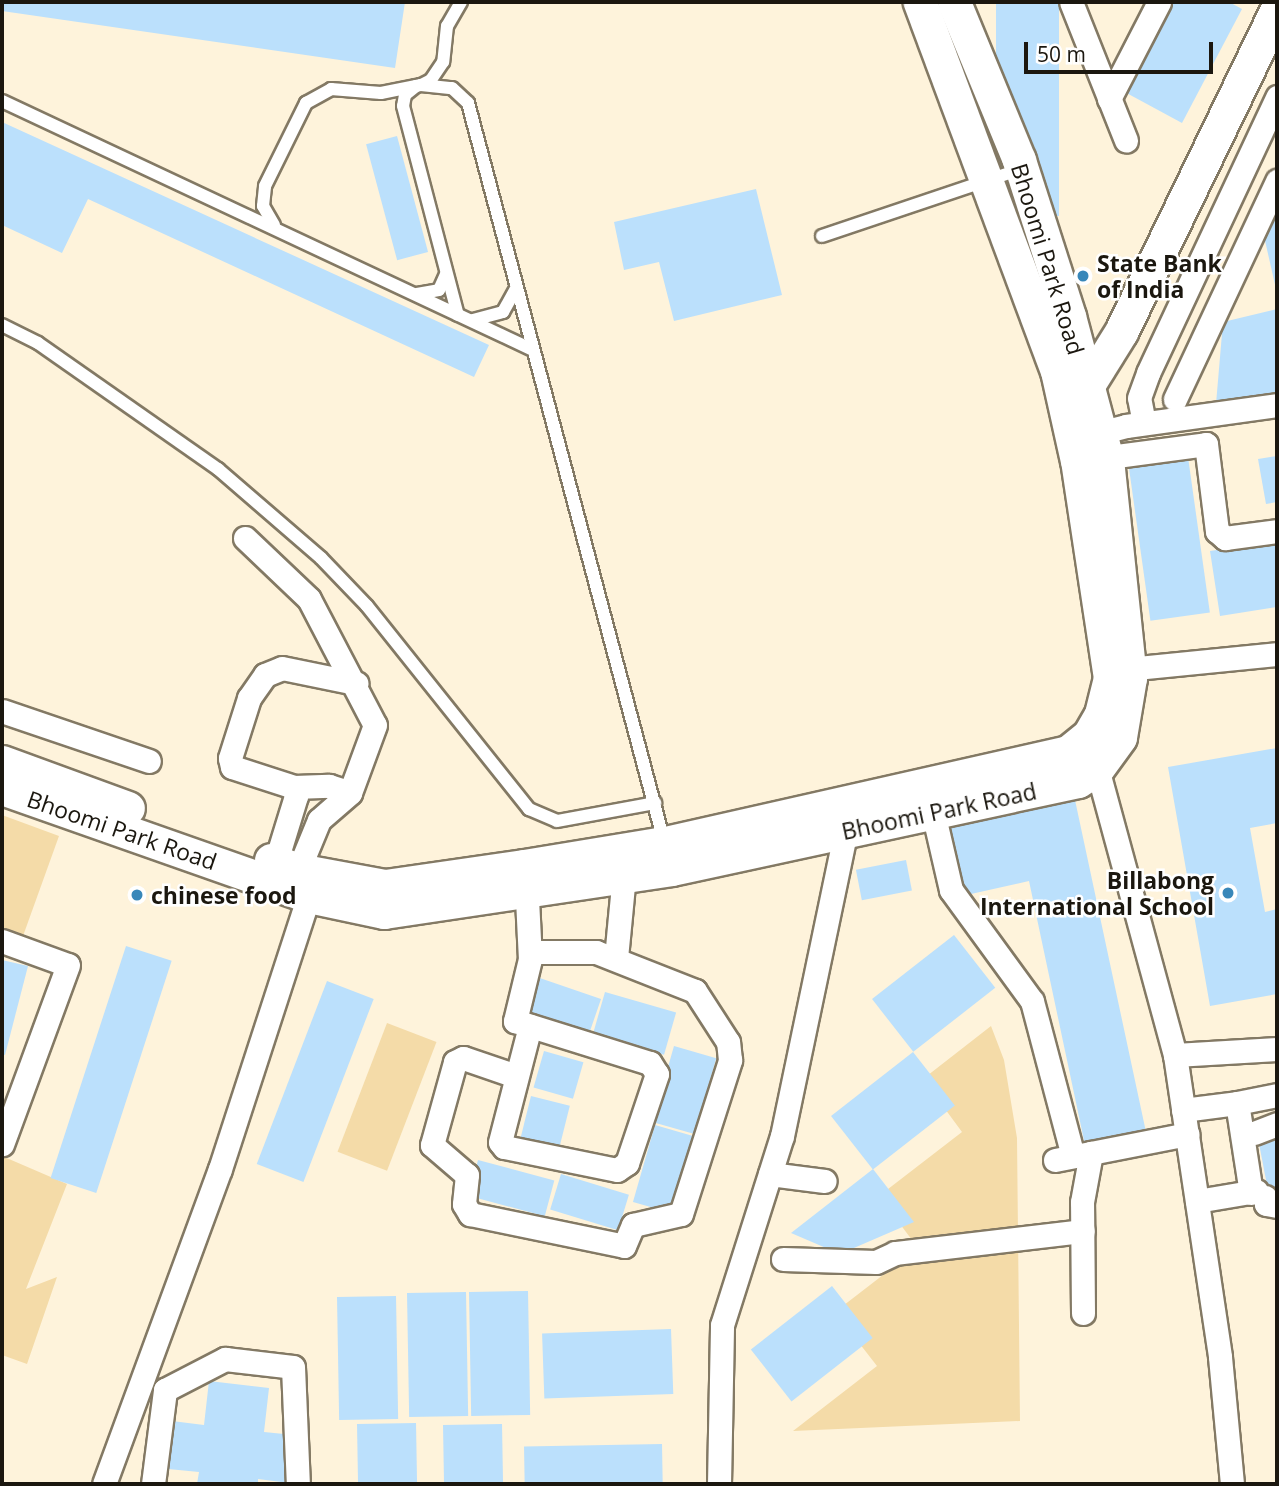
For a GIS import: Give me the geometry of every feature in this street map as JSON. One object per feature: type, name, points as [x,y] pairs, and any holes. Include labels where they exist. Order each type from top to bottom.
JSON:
[{"type":"main road","points":[[920,2],[1085,442]]},
{"type":"main road","name":"Bhoomi Park Road","points":[[954,2],[1021,169],[1069,316],[1086,389]]},
{"type":"main road","points":[[1090,735],[1116,673],[1085,442],[1086,389],[1121,332],[1273,25]]},
{"type":"main road","name":"Bhoomi Park Road","points":[[849,816],[933,812],[1078,781],[1097,769],[1120,737],[1116,673]]},
{"type":"main road","name":"Bhoomi Park Road","points":[[2,788],[98,810],[384,912],[526,878],[668,856],[849,816],[1068,752],[1090,735]]},
{"type":"main road","name":"Bhoomi Park Road","points":[[2,762],[98,810]]},
{"type":"street","points":[[1071,2],[1126,140]]},
{"type":"street","points":[[1109,99],[1159,2]]},
{"type":"street","points":[[1144,423],[1139,398],[1148,373],[1277,97]]},
{"type":"street","points":[[1175,400],[1277,181]]},
{"type":"street","points":[[1085,442],[1144,423],[1277,405]]},
{"type":"street","points":[[1202,414],[1217,531],[1225,538],[1277,531]]},
{"type":"street","points":[[1085,442],[1206,444]]},
{"type":"street","points":[[103,1484],[220,1169],[293,879],[319,820],[350,793],[375,725],[356,683],[309,599],[245,538]]},
{"type":"street","points":[[1116,673],[1277,654]]},
{"type":"street","points":[[350,793],[329,786],[294,787],[232,767],[230,758],[249,698],[265,675],[282,668],[356,683]]},
{"type":"street","points":[[2,711],[149,761]]},
{"type":"street","points":[[1090,735],[1175,1055],[1220,1357],[1232,1484]]},
{"type":"street","points":[[293,879],[294,787]]},
{"type":"street","points":[[933,812],[951,891],[1032,1001],[1073,1156],[1082,1202],[1083,1313]]},
{"type":"street","points":[[719,1484],[722,1325],[782,1136],[849,816]]},
{"type":"street","points":[[616,958],[625,863]]},
{"type":"street","points":[[526,878],[530,952],[514,1014],[515,1021],[650,1063],[657,1074],[627,1163],[617,1170],[504,1147],[500,1142],[530,1026]]},
{"type":"street","points":[[2,941],[68,965],[2,1144]]},
{"type":"street","points":[[516,1076],[463,1058],[455,1062],[432,1145],[467,1175],[464,1204],[470,1214],[624,1246],[633,1225],[681,1214],[730,1059],[728,1042],[695,991],[596,952],[530,952]]},
{"type":"street","points":[[1175,1055],[1277,1049]]},
{"type":"street","points":[[1184,1110],[1277,1095]]},
{"type":"street","points":[[1197,1201],[1262,1197],[1237,1103]]},
{"type":"street","points":[[1254,1133],[1277,1124]]},
{"type":"street","points":[[1073,1156],[1187,1134]]},
{"type":"street","points":[[770,1174],[825,1181]]},
{"type":"street","points":[[783,1259],[876,1262],[895,1253],[1083,1231]]},
{"type":"street","points":[[153,1484],[165,1390],[225,1359],[293,1367],[298,1484]]},
{"type":"street","points":[[126,1423],[159,1437]]},
{"type":"lane","points":[[461,2],[447,26],[445,53],[438,73],[405,95],[403,106],[446,270],[462,317]]},
{"type":"lane","points":[[445,53],[462,94],[515,281],[668,856]]},
{"type":"lane","points":[[381,93],[418,86],[442,85],[462,94]]},
{"type":"lane","points":[[226,205],[253,202],[265,187],[306,103],[331,89],[381,93],[395,97],[403,106]]},
{"type":"lane","points":[[2,101],[278,228],[533,350]]},
{"type":"lane","points":[[822,236],[1021,169]]},
{"type":"lane","points":[[265,187],[263,206],[278,228]]},
{"type":"lane","points":[[415,294],[439,290],[446,270]]},
{"type":"lane","points":[[462,317],[485,320],[503,312],[514,298],[515,281]]},
{"type":"lane","points":[[2,325],[38,343],[218,469],[321,558],[367,606],[529,809],[557,821],[655,803]]},
{"type":"shaded area","points":[[2,815],[59,836],[23,936],[2,928]]},
{"type":"shaded area","points":[[387,1023],[436,1042],[387,1171],[338,1152]]},
{"type":"shaded area","points":[[991,1026],[1004,1060],[1017,1138],[1020,1421],[793,1431],[877,1366],[835,1312],[918,1248],[879,1196],[962,1132],[923,1079]]},
{"type":"shaded area","points":[[2,1156],[67,1184],[26,1289],[57,1277],[27,1364],[2,1355]]},
{"type":"building","points":[[2,2],[405,2],[395,68],[2,11]]},
{"type":"building","points":[[996,2],[1059,2],[1059,216],[996,216]]},
{"type":"building","points":[[1168,2],[1229,2],[1242,9],[1182,123],[1121,90]]},
{"type":"building","points":[[2,122],[489,345],[474,377],[88,199],[62,253],[2,225]]},
{"type":"building","points":[[397,136],[428,252],[397,260],[366,144]]},
{"type":"building","points":[[756,189],[782,295],[674,321],[659,262],[624,270],[614,222]]},
{"type":"building","points":[[1277,219],[1277,289],[1276,289],[1261,223]]},
{"type":"building","points":[[1277,309],[1277,395],[1216,404],[1223,322]]},
{"type":"building","points":[[1277,456],[1277,502],[1266,504],[1258,459]]},
{"type":"building","points":[[1188,457],[1210,612],[1150,621],[1129,465]]},
{"type":"building","points":[[1277,541],[1277,607],[1220,616],[1210,551]]},
{"type":"building","name":"Billabong International School","points":[[1277,748],[1277,823],[1250,828],[1265,912],[1277,909],[1277,994],[1210,1006],[1168,767]]},
{"type":"building","points":[[1075,800],[1146,1132],[1085,1145],[1029,881],[962,896],[947,827]]},
{"type":"building","points":[[906,860],[912,890],[862,900],[856,870]]},
{"type":"building","points":[[954,935],[995,988],[913,1052],[872,999]]},
{"type":"building","points":[[126,946],[172,961],[96,1193],[51,1178]]},
{"type":"building","points":[[2,960],[28,966],[5,1055],[2,1054]]},
{"type":"building","points":[[531,975],[601,999],[589,1034],[519,1017]]},
{"type":"building","points":[[327,981],[374,999],[303,1182],[257,1164]]},
{"type":"building","points":[[605,992],[676,1012],[664,1055],[593,1034]]},
{"type":"building","points":[[674,1046],[716,1058],[695,1134],[652,1122]]},
{"type":"building","points":[[544,1051],[583,1062],[573,1099],[534,1088]]},
{"type":"building","points":[[913,1052],[955,1106],[873,1170],[831,1116]]},
{"type":"building","points":[[531,1096],[570,1106],[559,1149],[520,1140]]},
{"type":"building","points":[[655,1125],[697,1137],[675,1214],[633,1202]]},
{"type":"building","points":[[1277,1129],[1277,1199],[1270,1201],[1257,1133]]},
{"type":"building","points":[[478,1160],[554,1180],[545,1216],[468,1196]]},
{"type":"building","points":[[873,1169],[914,1222],[840,1254],[791,1233]]},
{"type":"building","points":[[561,1174],[629,1195],[618,1230],[550,1209]]},
{"type":"building","points":[[832,1286],[873,1338],[791,1401],[751,1349]]},
{"type":"building","points":[[528,1291],[530,1415],[471,1416],[469,1292]]},
{"type":"building","points":[[466,1292],[468,1416],[409,1417],[407,1293]]},
{"type":"building","points":[[396,1296],[398,1419],[339,1420],[337,1297]]},
{"type":"building","points":[[671,1329],[673,1394],[544,1398],[542,1334]]},
{"type":"building","points":[[209,1381],[269,1388],[264,1432],[294,1435],[289,1483],[258,1479],[258,1484],[197,1484],[199,1472],[158,1468],[164,1420],[204,1425]]},
{"type":"building","points":[[416,1423],[417,1484],[358,1484],[357,1424]]},
{"type":"building","points":[[502,1424],[503,1484],[444,1484],[443,1425]]},
{"type":"building","points":[[662,1444],[663,1484],[525,1484],[524,1446]]},
{"type":"place","name":"State Bank of India","points":[[1083,276]]},
{"type":"place","name":"Billabong International School","points":[[1228,893]]},
{"type":"place","name":"chinese food","points":[[137,895]]}]
